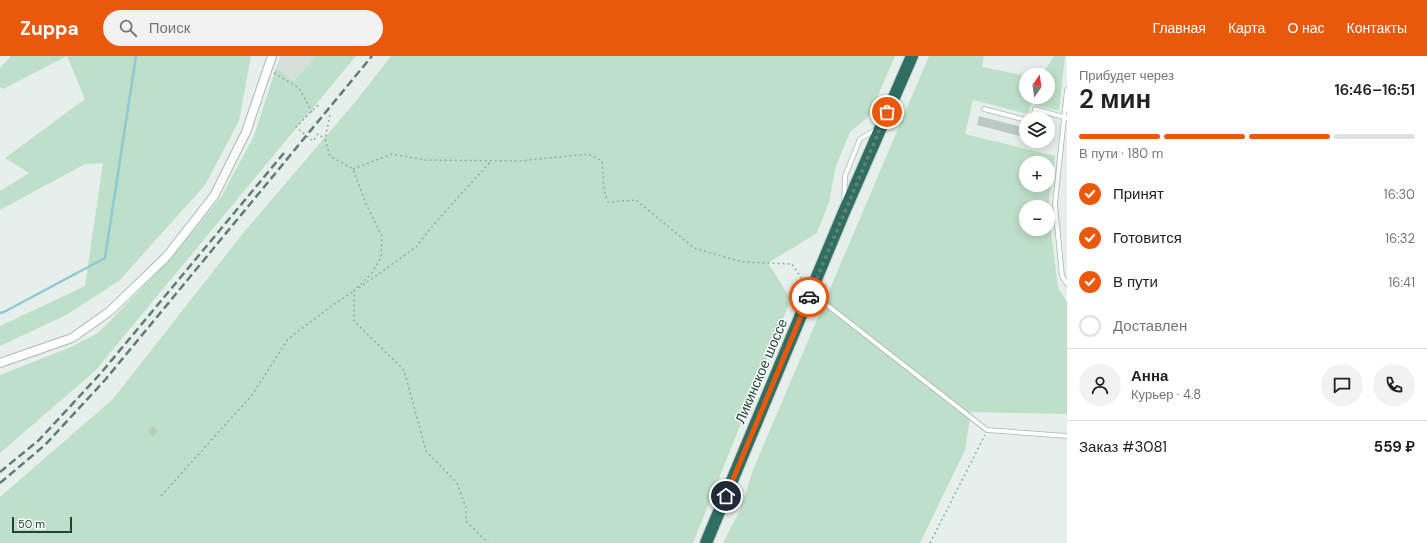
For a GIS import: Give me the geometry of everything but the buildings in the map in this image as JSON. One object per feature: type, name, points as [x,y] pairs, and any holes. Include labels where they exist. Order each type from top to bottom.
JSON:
[{"type":"highway","name":"Ликинское шоссе","points":[[706,543],[880,126],[912,56]]},
{"type":"street","points":[[0,363],[72,338],[110,311],[167,256],[214,196],[246,132],[272,56]]},
{"type":"lane","points":[[1067,90],[1066,117],[1055,204],[1062,276],[1067,284]]},
{"type":"lane","points":[[984,109],[1019,118]]},
{"type":"lane","points":[[1034,112],[1034,109],[1046,112]]},
{"type":"lane","points":[[1055,114],[1066,117]]},
{"type":"lane","points":[[811,292],[987,430],[1067,436]]},
{"type":"path","points":[[267,69],[299,88],[312,112]]},
{"type":"path","points":[[318,105],[296,127],[313,141],[318,134],[325,139]]},
{"type":"path","points":[[330,115],[325,139],[330,156],[352,169],[366,204],[382,236],[381,257],[372,273],[354,291],[354,321],[404,370],[426,451],[457,484],[466,508],[466,521],[488,543]]},
{"type":"path","points":[[352,169],[392,154],[425,160],[520,161],[588,154],[602,161],[604,191],[608,202],[636,200],[694,248],[742,262],[792,264],[811,292]]},
{"type":"path","points":[[161,496],[252,394],[288,339],[334,304],[416,247],[435,223],[491,160]]},
{"type":"path","points":[[930,543],[987,430]]},
{"type":"shaded area","points":[[281,56],[316,56],[294,81],[276,68]]},
{"type":"green space","points":[[11,56],[67,56],[3,89],[0,87],[0,68]]},
{"type":"green space","points":[[67,56],[251,56],[239,121],[205,185],[119,281],[66,315],[0,346],[0,326],[85,286],[103,163],[85,164],[0,210],[0,191],[29,173],[5,158],[85,99]]},
{"type":"green space","points":[[316,56],[356,56],[95,371],[0,453],[0,375],[71,347],[98,333],[172,257],[221,197],[254,136],[276,68],[294,81]]},
{"type":"green space","points":[[391,56],[895,56],[869,116],[850,132],[836,166],[829,202],[817,233],[768,263],[791,299],[693,543],[0,543],[0,497],[113,399],[244,232],[356,101]]},
{"type":"green space","points":[[929,56],[984,56],[982,67],[1019,75],[1019,104],[1031,104],[1029,112],[1020,112],[973,100],[965,134],[1055,156],[1019,156],[1019,192],[1050,192],[1049,200],[1019,200],[1019,236],[1052,236],[1058,288],[1067,302],[1067,414],[971,412],[965,450],[920,543],[723,543],[740,510],[753,470]]},
{"type":"green space","points":[[1054,56],[1065,56],[1059,111],[1031,104],[1055,104],[1055,68],[1046,68]]},
{"type":"waterway","points":[[0,313],[105,258],[136,56]]},
{"type":"railway","points":[[0,483],[45,445],[105,380],[372,56]]},
{"type":"railway","points":[[0,472],[39,440],[101,373],[284,153]]},
{"type":"way so far","points":[[809,297],[887,112]]},
{"type":"route","points":[[726,496],[809,297]]}]
